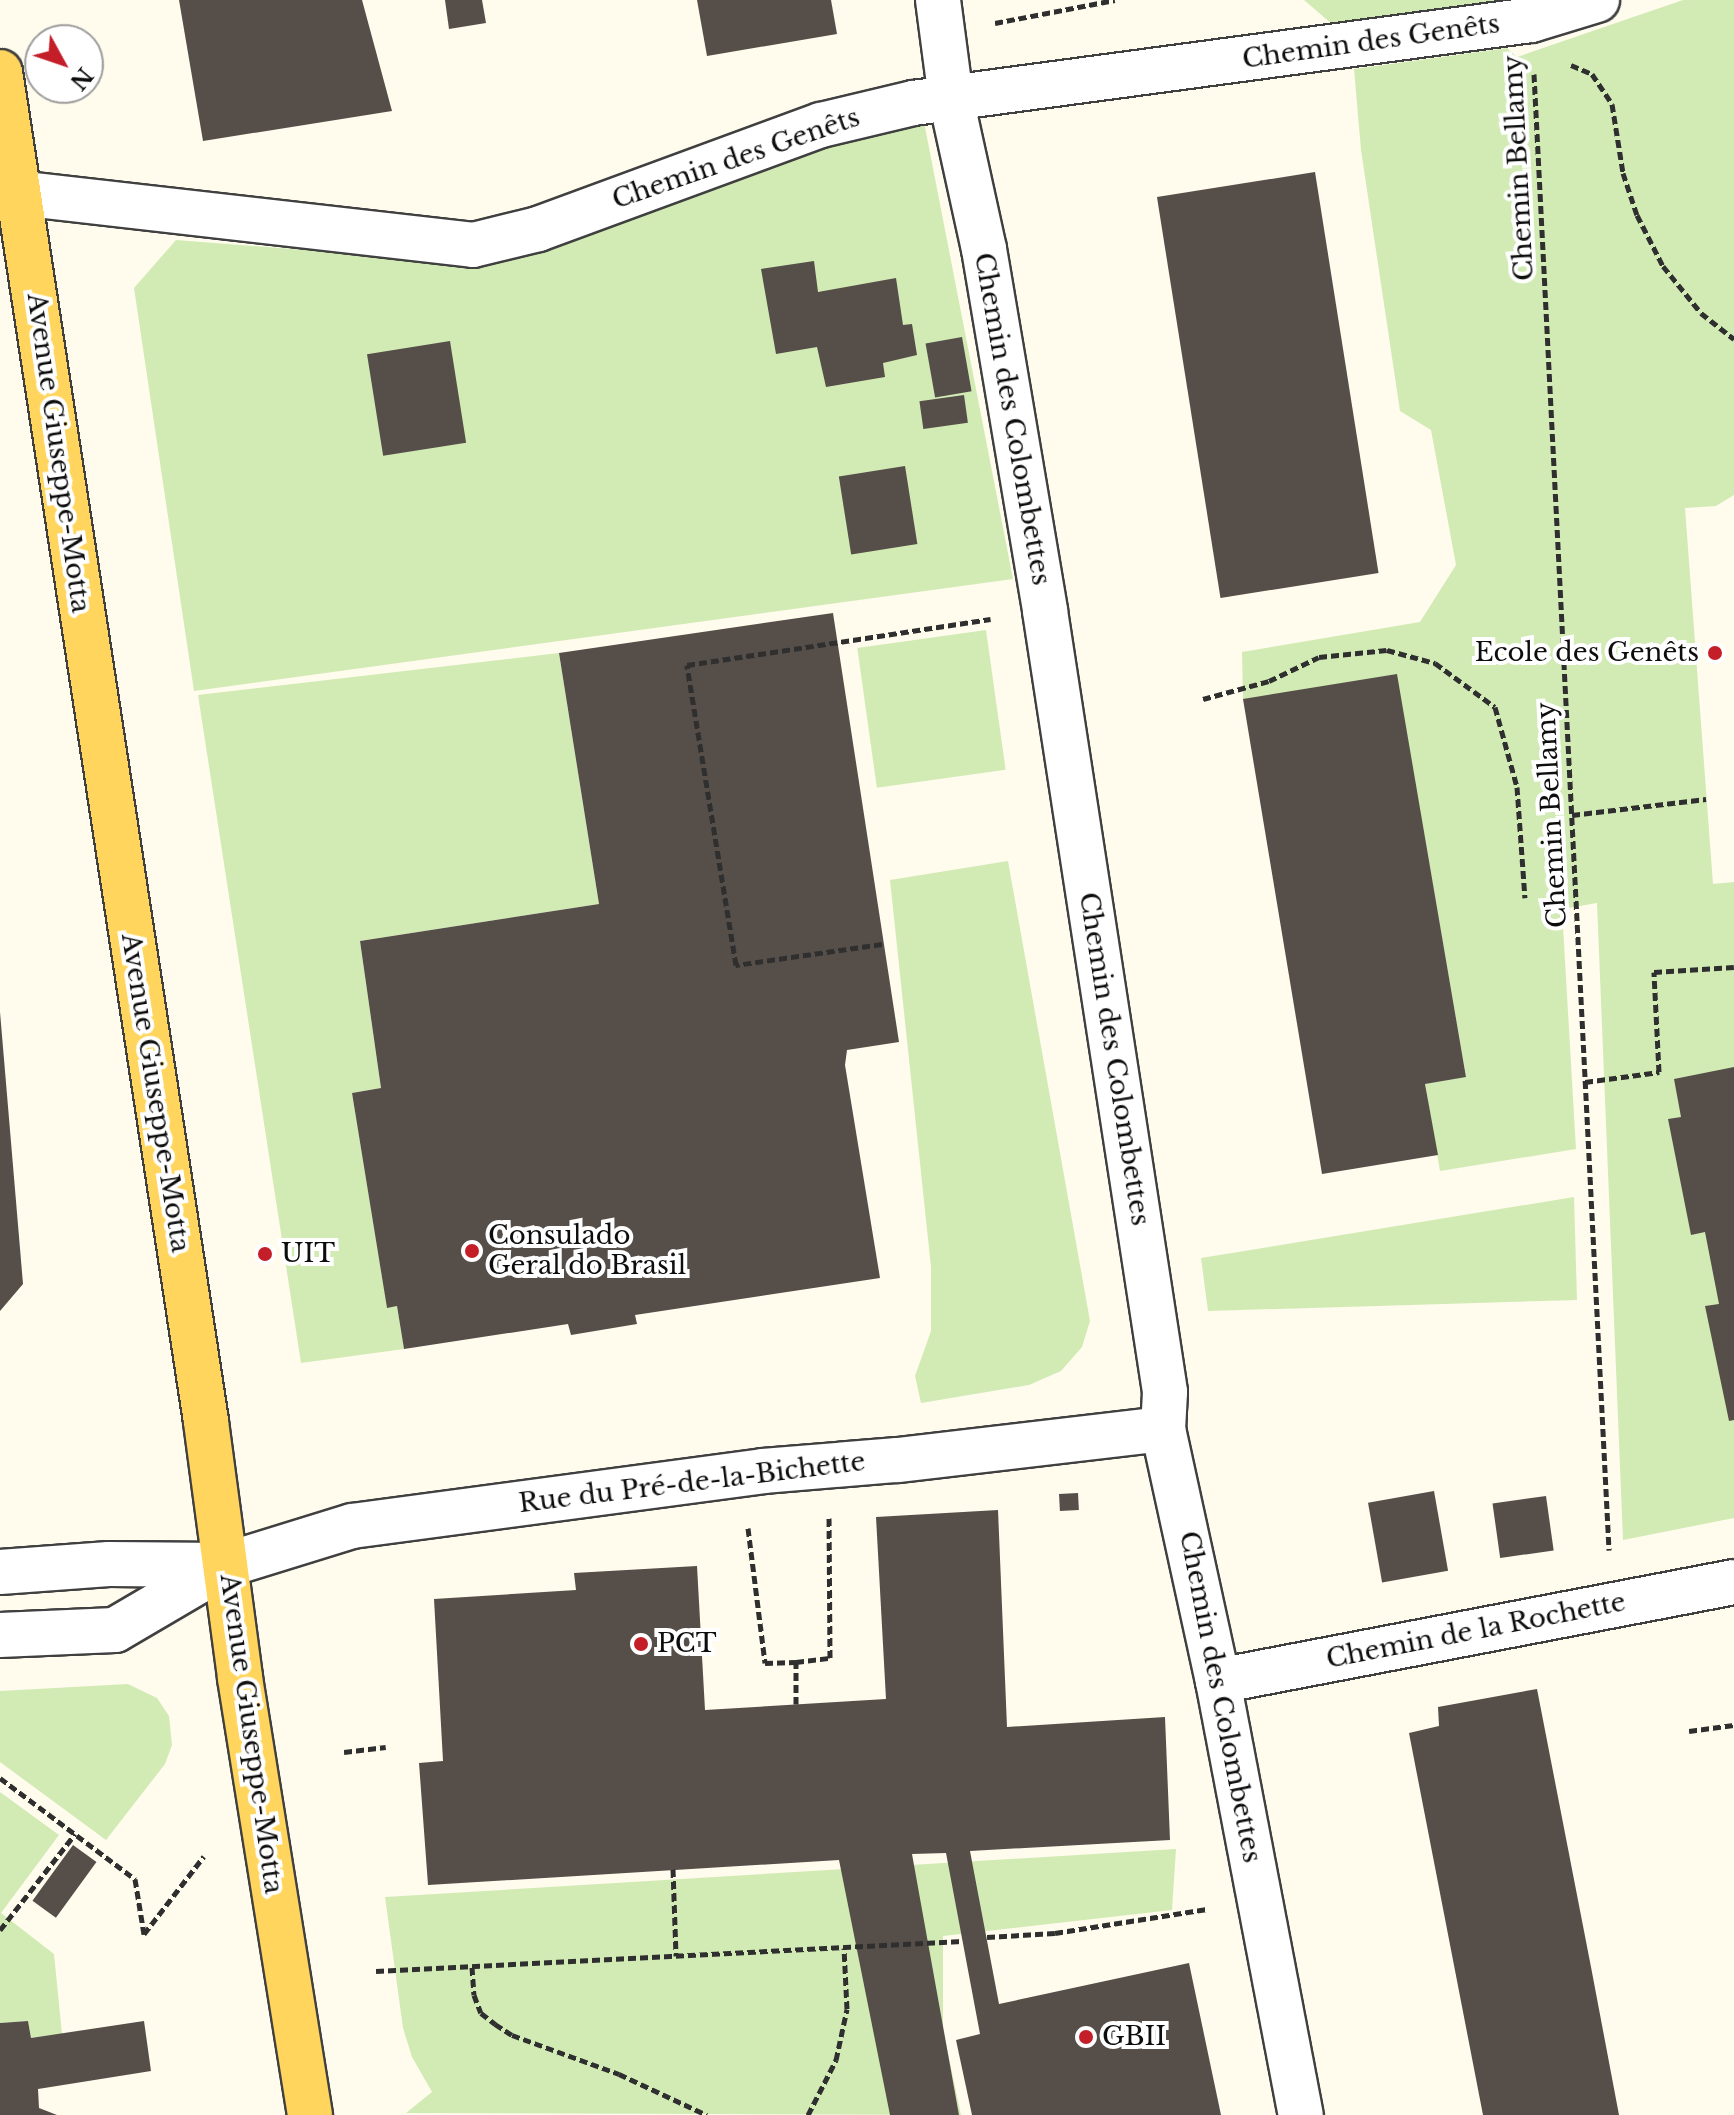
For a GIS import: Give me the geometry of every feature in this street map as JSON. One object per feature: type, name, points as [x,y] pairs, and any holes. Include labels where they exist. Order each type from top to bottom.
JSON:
[{"type":"main road","name":"Avenue Giuseppe-Motta","points":[[0,72],[226,1565],[240,1678],[310,2115]]},
{"type":"street","name":"Chemin des Colombettes","points":[[938,0],[951,99],[984,249],[1011,400],[1165,1392],[1163,1429],[1218,1681],[1301,2115]]},
{"type":"street","name":"Chemin des Genêts","points":[[18,193],[473,245],[538,229],[821,125],[913,103],[1532,35],[1597,0]]},
{"type":"street","name":"Rue du Pré-de-la-Bichette","points":[[226,1565],[352,1526],[763,1471],[898,1460],[1163,1429]]},
{"type":"street","points":[[0,1572],[109,1564],[226,1565]]},
{"type":"street","points":[[0,1635],[115,1630],[226,1565]]},
{"type":"street","name":"Chemin de la Rochette","points":[[1218,1681],[1734,1582]]},
{"type":"path","points":[[987,24],[1115,0]]},
{"type":"path","points":[[1532,35],[1592,74],[1612,104],[1623,173],[1637,215],[1663,266],[1701,313],[1734,339]]},
{"type":"path","name":"Chemin Bellamy","points":[[1532,35],[1609,1559]]},
{"type":"path","points":[[882,944],[736,965],[687,665],[991,619]]},
{"type":"path","points":[[1203,699],[1269,681],[1319,657],[1387,650],[1435,663],[1495,707],[1517,787],[1525,898]]},
{"type":"path","points":[[1572,815],[1706,799]]},
{"type":"path","points":[[1585,1082],[1659,1072],[1654,972],[1734,967]]},
{"type":"path","points":[[748,1524],[765,1663],[796,1662],[830,1658],[829,1521]]},
{"type":"path","points":[[796,1662],[796,1704]]},
{"type":"path","points":[[1689,1731],[1734,1725]]},
{"type":"path","points":[[344,1752],[386,1747]]},
{"type":"path","points":[[0,1778],[135,1879],[144,1934],[204,1856]]},
{"type":"path","points":[[0,1930],[75,1834]]},
{"type":"path","points":[[673,1869],[676,1956]]},
{"type":"path","points":[[987,1937],[1055,1933],[1220,1907]]},
{"type":"path","points":[[376,1971],[962,1941]]},
{"type":"path","points":[[808,2115],[836,2060],[847,2009],[844,1948]]},
{"type":"path","points":[[472,1967],[474,1995],[481,2013],[512,2035],[619,2074],[707,2115]]},
{"type":"green space","points":[[1304,0],[1528,0],[1339,30]]},
{"type":"green space","points":[[1683,0],[1734,0],[1734,495],[1716,506],[1685,508],[1713,884],[1734,882],[1734,1518],[1623,1540],[1597,903],[1562,909],[1576,1149],[1440,1171],[1425,1084],[1466,1076],[1411,760],[1243,699],[1242,652],[1420,622],[1456,565],[1431,430],[1400,411],[1361,150],[1354,69],[1507,48],[1517,57]]},
{"type":"green space","points":[[924,122],[1013,579],[194,691],[134,288],[176,240],[471,263],[877,127]]},
{"type":"green space","points":[[986,630],[1006,770],[877,788],[857,648]]},
{"type":"green space","points":[[559,653],[599,904],[360,941],[381,1088],[352,1093],[387,1307],[397,1306],[404,1349],[301,1363],[198,695]]},
{"type":"green space","points":[[1008,861],[1090,1321],[1082,1347],[1061,1371],[1029,1385],[921,1403],[915,1376],[931,1331],[931,1267],[890,880]]},
{"type":"green space","points":[[1574,1197],[1577,1300],[1208,1311],[1201,1258]]},
{"type":"green space","points":[[128,1684],[157,1698],[169,1716],[172,1745],[165,1764],[106,1840],[0,1762],[0,1691]]},
{"type":"green space","points":[[0,1792],[59,1835],[1,1913],[54,1954],[62,2034],[31,2038],[28,2021],[0,2023]]},
{"type":"green space","points":[[1176,1849],[1172,1910],[943,1936],[943,2030],[961,2115],[406,2113],[432,2092],[412,2057],[403,2028],[385,1897]]},
{"type":"building","points":[[179,0],[362,0],[392,111],[203,141]]},
{"type":"building","points":[[445,0],[482,0],[486,23],[449,29]]},
{"type":"building","points":[[697,0],[831,0],[837,34],[707,56]]},
{"type":"building","points":[[1315,172],[1379,573],[1220,598],[1157,197]]},
{"type":"building","points":[[814,261],[818,292],[896,278],[903,325],[912,324],[917,355],[883,363],[885,377],[826,387],[817,347],[776,354],[761,269]]},
{"type":"building","points":[[962,337],[972,391],[935,398],[926,343]]},
{"type":"building","points":[[450,341],[466,443],[383,456],[367,354]]},
{"type":"building","points":[[964,395],[968,423],[923,429],[919,401]]},
{"type":"building","points":[[905,466],[917,544],[851,555],[839,476]]},
{"type":"building","points":[[833,613],[899,1042],[847,1050],[845,1065],[880,1278],[635,1315],[637,1324],[571,1335],[568,1324],[404,1349],[397,1306],[387,1308],[352,1093],[381,1088],[360,941],[599,904],[559,653]]},
{"type":"building","points":[[1397,674],[1466,1077],[1425,1084],[1438,1155],[1322,1174],[1243,699]]},
{"type":"building","points":[[0,1012],[23,1284],[0,1311]]},
{"type":"building","points":[[1734,1067],[1734,1420],[1729,1421],[1705,1306],[1719,1304],[1705,1232],[1691,1235],[1668,1119],[1681,1117],[1674,1079]]},
{"type":"building","points":[[1434,1491],[1448,1571],[1382,1582],[1368,1503]]},
{"type":"building","points":[[1078,1493],[1079,1510],[1060,1511],[1059,1494]]},
{"type":"building","points":[[1546,1496],[1554,1550],[1500,1558],[1493,1504]]},
{"type":"building","name":"PCT","points":[[998,1510],[1007,1727],[1165,1717],[1170,1840],[970,1851],[999,2004],[1189,1963],[1221,2115],[972,2115],[956,2040],[980,2034],[946,1853],[912,1854],[959,2115],[890,2115],[839,1860],[428,1885],[419,1763],[443,1761],[434,1599],[576,1590],[574,1573],[697,1566],[705,1710],[886,1699],[876,1517]]},
{"type":"building","points":[[1537,1689],[1619,2115],[1483,2115],[1409,1733],[1439,1726],[1438,1707]]},
{"type":"building","points":[[73,1845],[96,1862],[56,1918],[32,1901]]},
{"type":"building","points":[[28,2021],[31,2038],[144,2021],[151,2071],[38,2089],[39,2108],[57,2115],[0,2115],[0,2023]]},
{"type":"place","name":"Ecole des Genêts","points":[[1715,653]]},
{"type":"place","name":"Consulado Geral do Brasil","points":[[472,1251]]},
{"type":"place","name":"UIT","points":[[265,1254]]},
{"type":"place","name":"PCT","points":[[641,1644]]},
{"type":"place","name":"GBII","points":[[1086,2037]]}]
